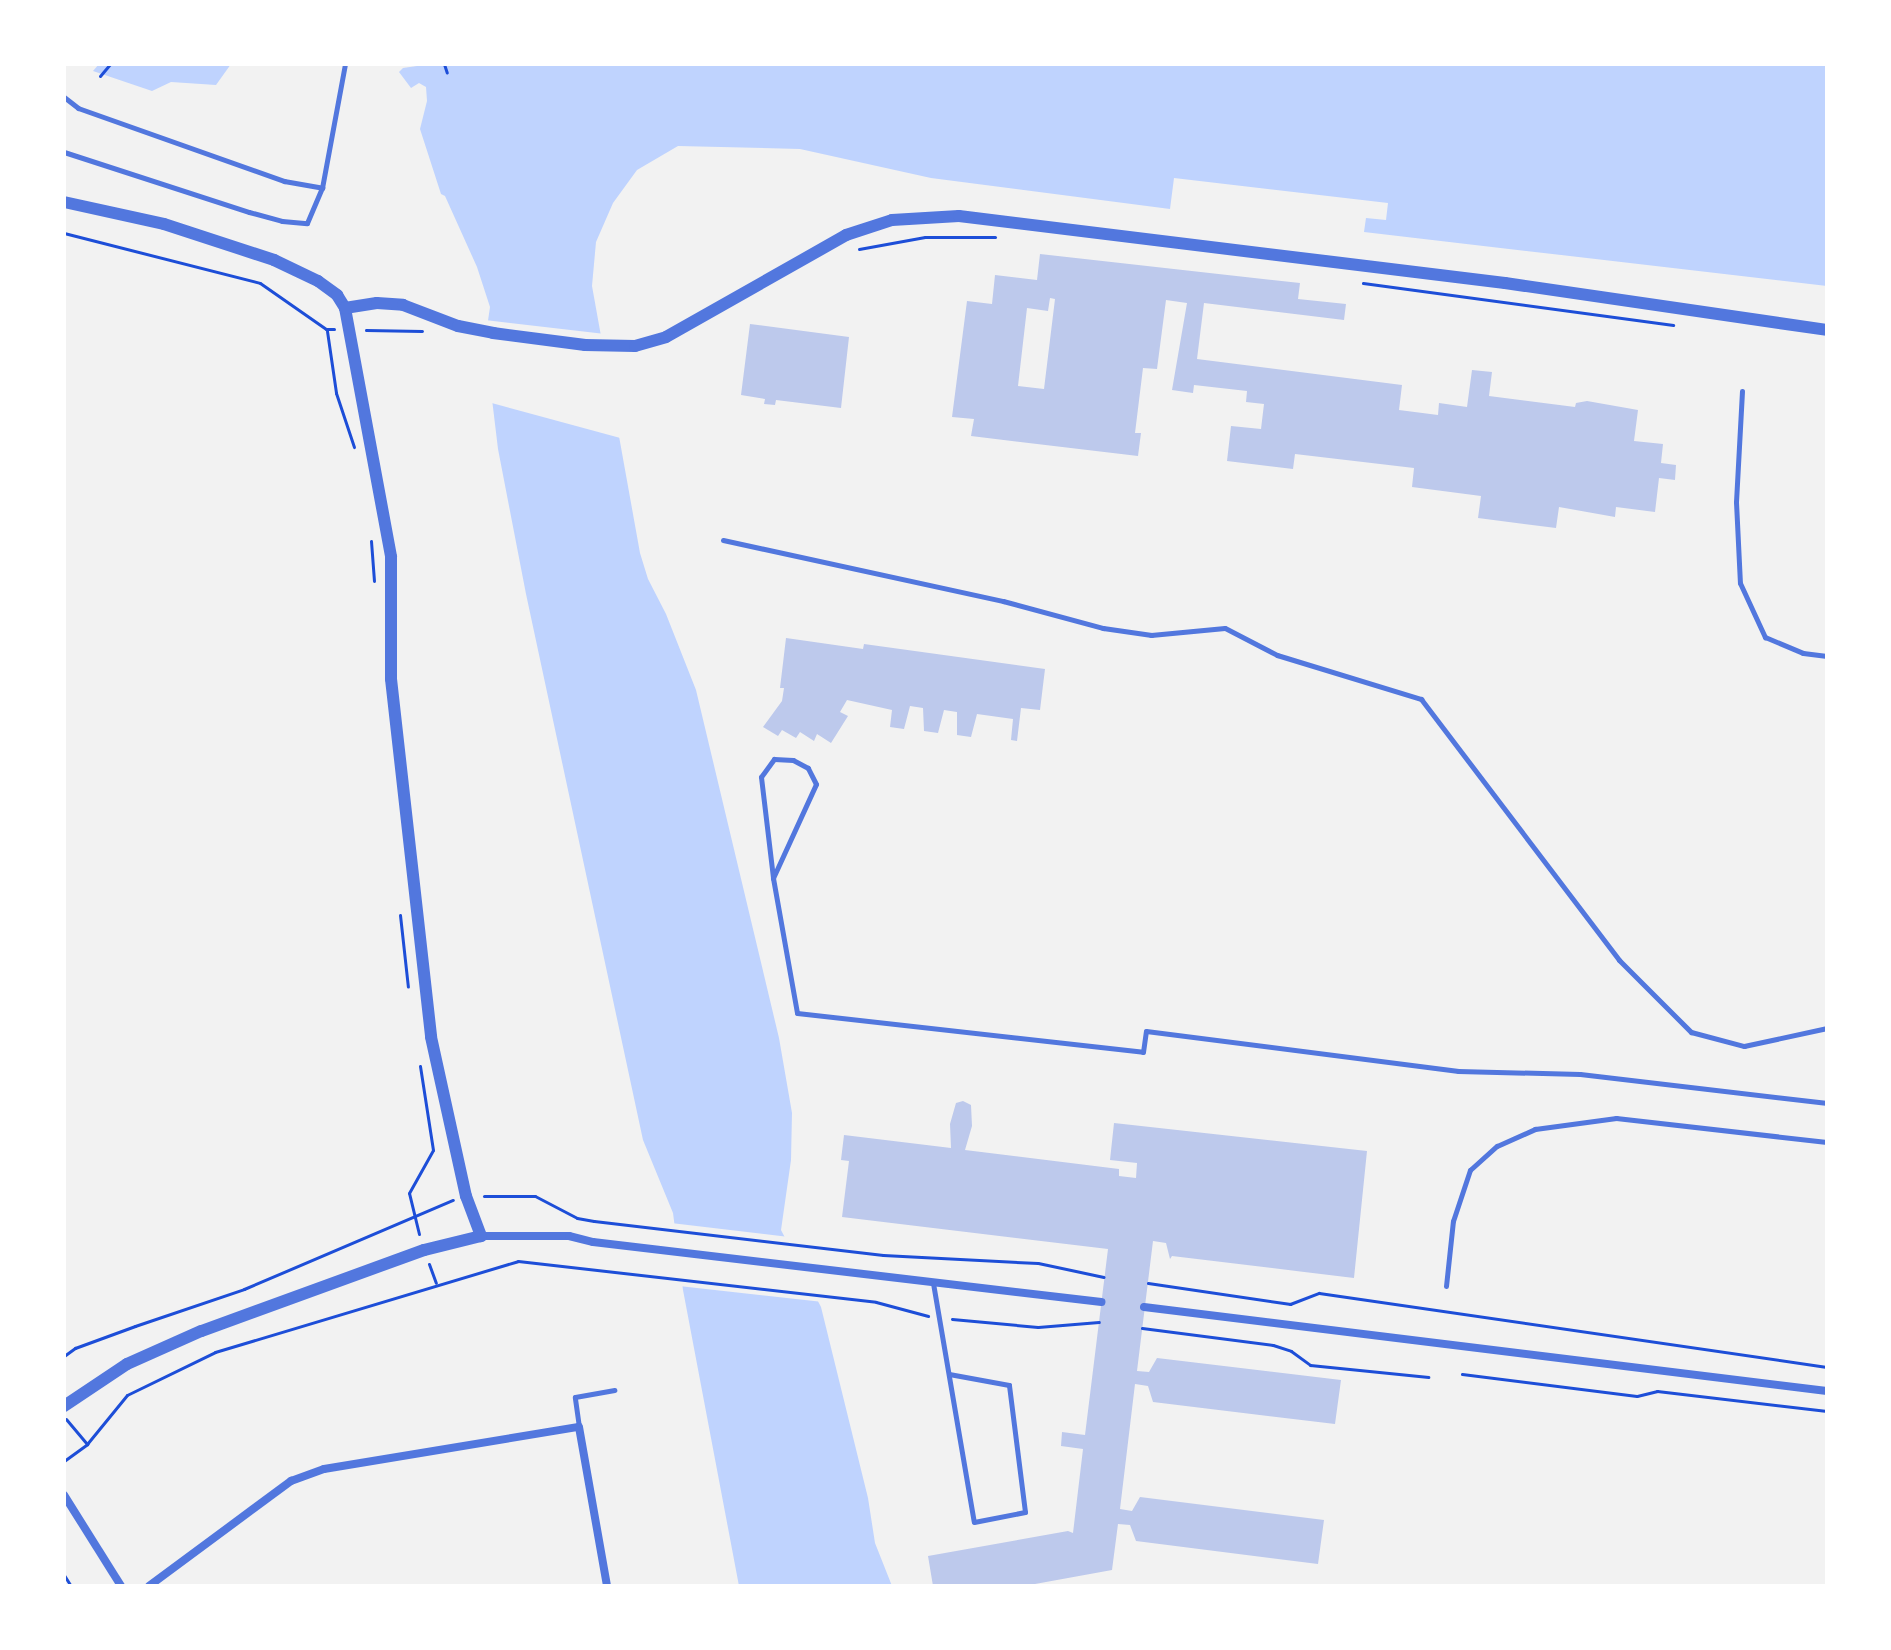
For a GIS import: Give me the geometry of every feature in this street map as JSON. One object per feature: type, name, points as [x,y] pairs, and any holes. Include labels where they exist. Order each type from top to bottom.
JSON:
[{"type":"street","points":[[64,202],[164,224],[274,260],[318,281],[337,295],[345,308],[359,395],[378,469],[391,557],[391,679],[431,1037],[466,1196],[481,1236]]},
{"type":"street","points":[[345,308],[377,303],[403,305],[458,326],[539,339],[635,346],[666,337],[846,235],[892,220],[959,216],[1505,283],[1827,330]]},
{"type":"street","points":[[64,1406],[127,1364],[201,1331],[424,1250],[481,1236],[569,1236],[593,1242],[1101,1302]]},
{"type":"street","points":[[1144,1307],[1827,1391]]},
{"type":"street","points":[[149,1586],[291,1481],[324,1469],[579,1427],[607,1586]]},
{"type":"street","points":[[64,1495],[121,1586]]},
{"type":"lane","points":[[64,152],[282,221],[307,223],[322,188],[345,64]]},
{"type":"lane","points":[[64,97],[78,108],[284,181],[322,188]]},
{"type":"lane","points":[[1742,391],[1736,502],[1740,583],[1765,637],[1803,653],[1827,656]]},
{"type":"lane","points":[[723,540],[1003,601],[1103,628],[1151,635],[1225,628],[1277,655],[1421,699],[1619,960],[1691,1032],[1744,1046],[1827,1028]]},
{"type":"lane","points":[[773,878],[816,784],[808,768],[793,760],[774,759],[761,777],[773,878],[797,1013],[1143,1052],[1146,1031],[1458,1071],[1580,1074],[1827,1103]]},
{"type":"lane","points":[[1446,1286],[1453,1221],[1470,1170],[1497,1146],[1535,1129],[1616,1118],[1827,1142]]},
{"type":"lane","points":[[933,1283],[974,1522],[1025,1512],[1009,1385],[949,1374]]},
{"type":"lane","points":[[579,1427],[575,1397],[614,1390]]},
{"type":"path","points":[[100,76],[110,64]]},
{"type":"path","points":[[444,64],[447,73]]},
{"type":"path","points":[[64,233],[260,283],[326,329],[430,332]]},
{"type":"path","points":[[855,249],[925,237],[998,237]]},
{"type":"path","points":[[1361,283],[1674,325]]},
{"type":"path","points":[[64,1356],[75,1348],[244,1289],[413,1215],[466,1196],[535,1196],[570,1215],[594,1221],[883,1255],[1038,1263],[1072,1273],[1104,1277]]},
{"type":"path","points":[[64,1461],[87,1444],[127,1395],[215,1352],[518,1261],[592,1267],[876,1302],[939,1317],[1038,1327],[1099,1322]]},
{"type":"path","points":[[1148,1283],[1290,1304],[1319,1293],[1438,1313],[1827,1367]]},
{"type":"path","points":[[1142,1328],[1273,1345],[1291,1351],[1310,1365],[1428,1377]]},
{"type":"path","points":[[1462,1374],[1637,1396],[1657,1391],[1827,1411]]},
{"type":"path","points":[[64,1417],[87,1444]]},
{"type":"path","points":[[64,1575],[71,1586]]},
{"type":"water","points":[[99,64],[231,64],[216,85],[171,82],[152,91],[93,71]]},
{"type":"water","points":[[431,64],[1827,64],[1827,286],[1364,232],[1366,218],[1386,220],[1388,203],[1174,178],[1170,209],[931,178],[800,149],[678,146],[637,170],[613,203],[596,242],[592,286],[640,553],[648,579],[666,614],[696,690],[779,1038],[792,1113],[791,1160],[781,1230],[821,1307],[868,1498],[875,1543],[892,1586],[739,1586],[683,1290],[673,1213],[643,1140],[526,594],[498,449],[485,341],[490,307],[477,267],[445,196],[441,194],[420,129],[427,101],[426,87],[419,83],[411,88],[399,72],[403,68]]},
{"type":"pier","points":[[485,320],[605,334],[624,439],[488,402],[481,342]]},
{"type":"pier","points":[[671,1223],[789,1237],[823,1302],[679,1286]]},
{"type":"building","points":[[1040,254],[1300,283],[1298,299],[1346,304],[1344,320],[1204,303],[1197,359],[1402,385],[1399,410],[1438,415],[1439,403],[1467,407],[1472,370],[1492,372],[1489,396],[1575,407],[1576,403],[1587,401],[1638,410],[1634,441],[1663,444],[1661,463],[1676,465],[1675,480],[1659,478],[1655,512],[1616,507],[1615,517],[1559,507],[1556,528],[1478,518],[1481,496],[1412,487],[1414,468],[1295,454],[1293,469],[1227,461],[1231,426],[1261,429],[1264,404],[1246,402],[1247,391],[1194,385],[1193,393],[1172,390],[1187,303],[1166,300],[1157,369],[1143,368],[1135,433],[1141,433],[1138,456],[971,436],[974,419],[952,417],[967,301],[992,304],[995,275],[1037,280]],"holes":[[[1050,298],[1055,299],[1044,389],[1018,386],[1027,308],[1048,311]]]},
{"type":"building","points":[[750,324],[849,337],[841,408],[776,400],[775,405],[764,404],[765,399],[741,395]]},
{"type":"building","points":[[786,638],[863,649],[864,644],[1045,669],[1040,710],[1021,708],[1017,741],[1011,740],[1013,719],[977,714],[971,737],[957,735],[957,712],[944,710],[938,733],[924,731],[923,708],[910,706],[904,729],[890,727],[892,710],[847,700],[840,712],[848,716],[831,743],[817,734],[814,741],[800,732],[796,738],[782,730],[778,736],[763,727],[782,701],[784,688],[780,688]]},
{"type":"building","points":[[963,1101],[971,1105],[972,1126],[965,1150],[1119,1169],[1119,1176],[1136,1178],[1137,1163],[1110,1160],[1114,1123],[1367,1151],[1354,1278],[1172,1256],[1170,1259],[1166,1243],[1153,1241],[1137,1371],[1149,1372],[1157,1358],[1341,1380],[1335,1424],[1153,1402],[1148,1386],[1135,1384],[1120,1509],[1132,1511],[1140,1497],[1324,1520],[1318,1564],[1136,1541],[1130,1525],[1118,1524],[1112,1570],[1024,1586],[933,1586],[928,1556],[1068,1531],[1073,1533],[1083,1449],[1061,1446],[1062,1432],[1085,1435],[1108,1249],[842,1217],[849,1161],[841,1160],[844,1135],[951,1148],[950,1124],[956,1103]]}]
